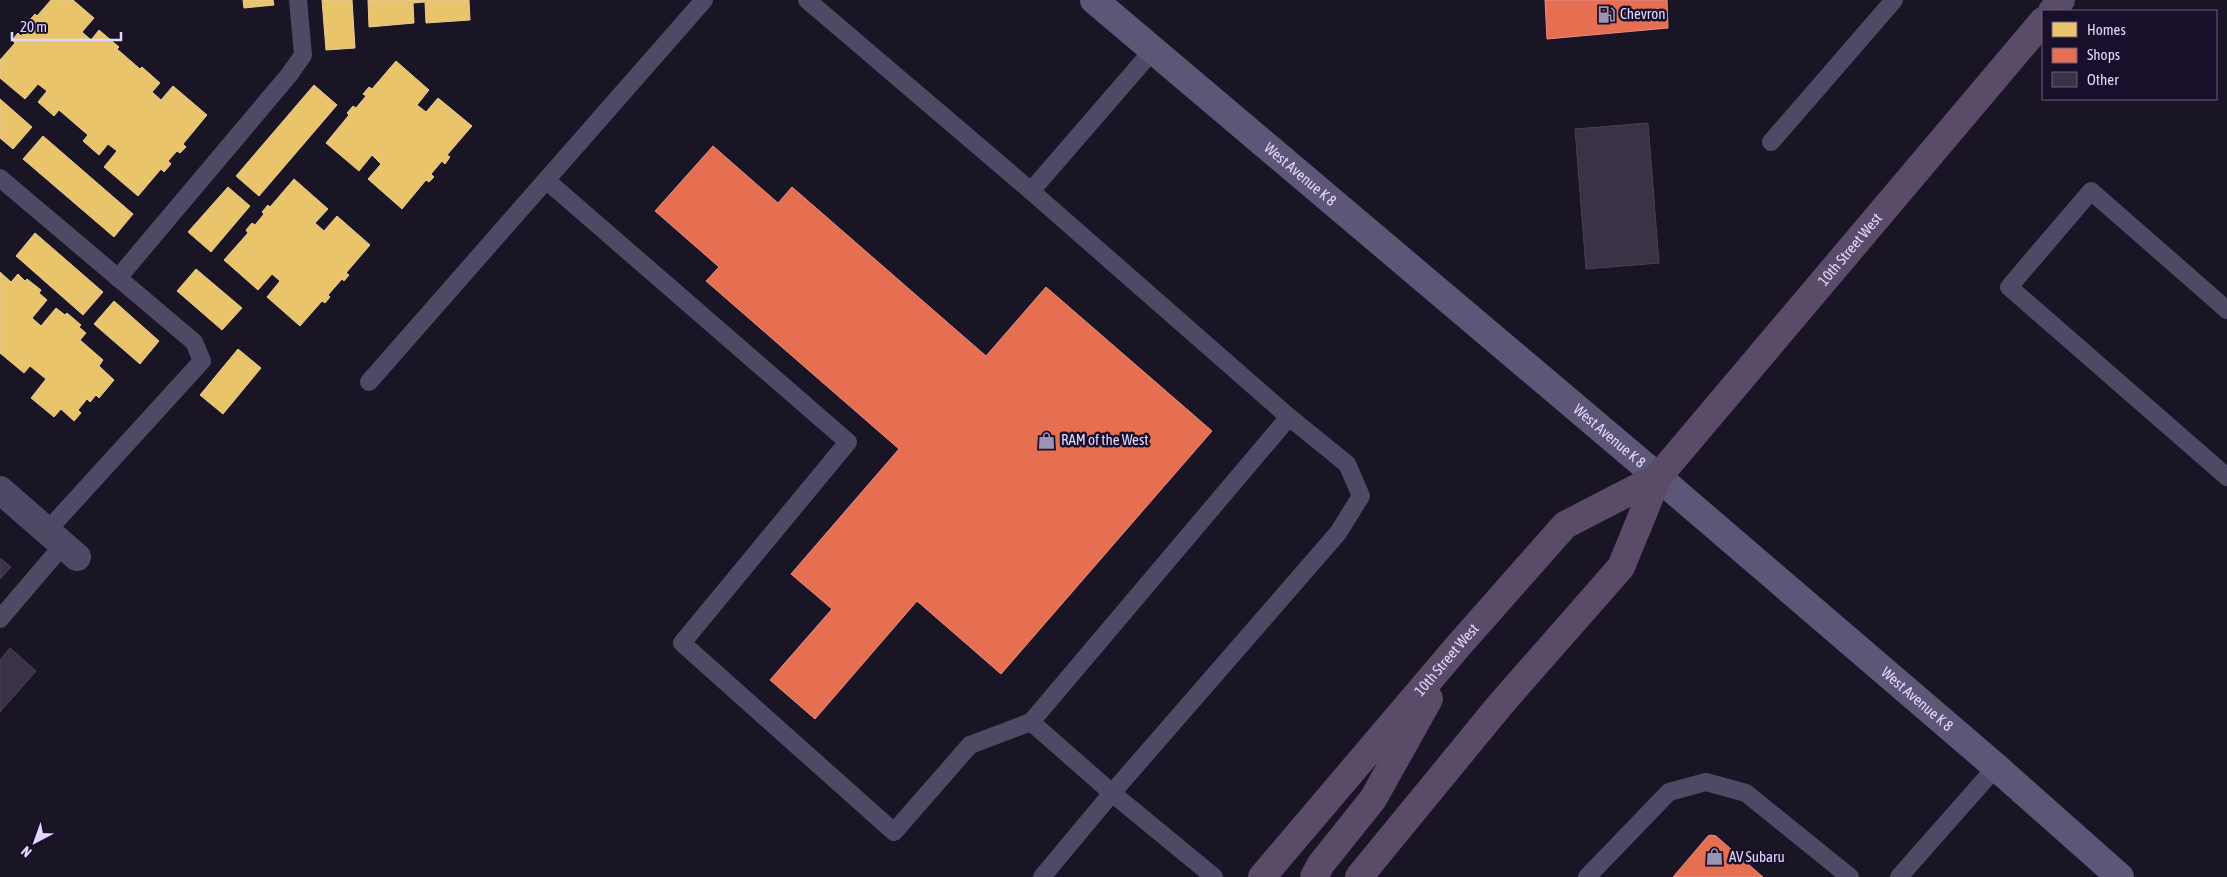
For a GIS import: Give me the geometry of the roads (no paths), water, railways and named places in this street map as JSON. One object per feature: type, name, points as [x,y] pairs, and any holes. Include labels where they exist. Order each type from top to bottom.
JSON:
[{"type":"main road","points":[[2053,10],[2061,0]]},
{"type":"main road","name":"10th Street West","points":[[1359,877],[1500,705],[1620,567],[1658,477],[2042,22]]},
{"type":"main road","name":"10th Street West","points":[[1262,877],[1458,645],[1565,525],[1658,477]]},
{"type":"main road","points":[[1314,877],[1321,864],[1373,799],[1458,645]]},
{"type":"street","name":"West Avenue K 8","points":[[1094,0],[1658,477],[1996,767],[2120,877]]},
{"type":"street","points":[[0,490],[62,544]]},
{"type":"lane","points":[[118,278],[289,75],[303,55],[298,0]]},
{"type":"lane","points":[[369,382],[704,0]]},
{"type":"lane","points":[[807,0],[1031,191],[1289,417],[1347,464],[1361,496],[1338,533],[1112,793],[1042,877]]},
{"type":"lane","points":[[1771,142],[1894,0]]},
{"type":"lane","points":[[1031,191],[1153,50]]},
{"type":"lane","points":[[0,178],[194,342],[202,360],[62,544],[0,619]]},
{"type":"lane","points":[[546,180],[848,442],[682,643],[894,832],[970,745],[1031,722],[1289,417]]},
{"type":"lane","points":[[2227,310],[2091,191],[2009,287],[2227,477]]},
{"type":"lane","points":[[1031,722],[1112,793],[1214,877]]},
{"type":"lane","points":[[1899,877],[1996,767]]},
{"type":"lane","points":[[1587,877],[1669,792],[1706,782],[1746,793],[1850,877]]},
{"type":"place","name":"Chevron","points":[[1606,14]]},
{"type":"place","name":"RAM of the West","points":[[1047,440]]},
{"type":"place","name":"AV Subaru","points":[[1715,857]]}]
